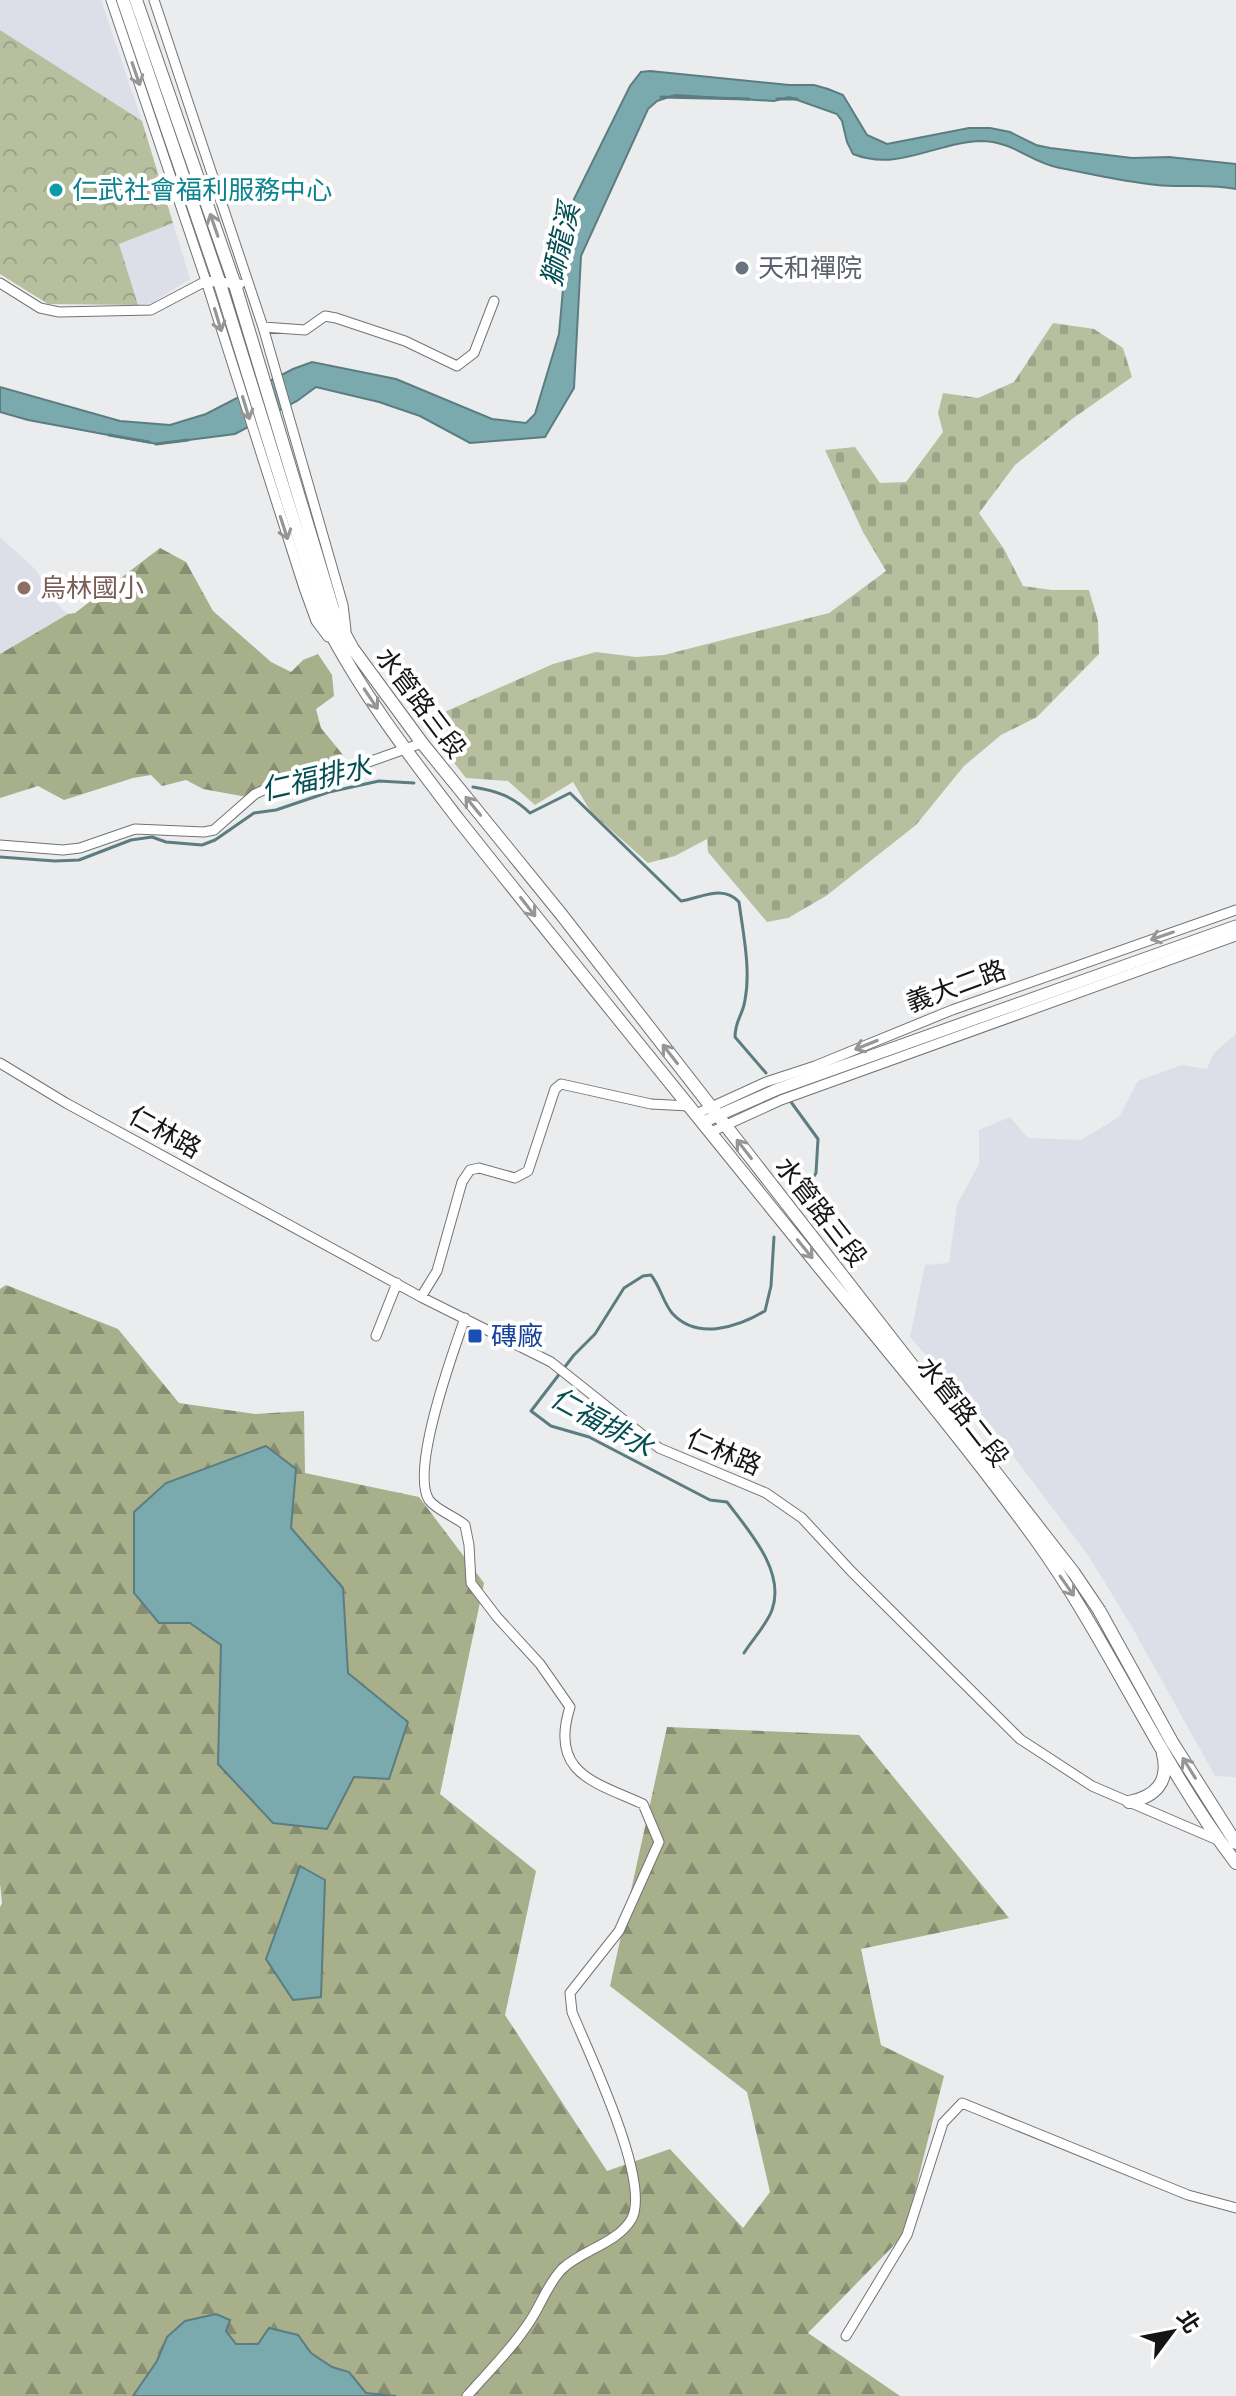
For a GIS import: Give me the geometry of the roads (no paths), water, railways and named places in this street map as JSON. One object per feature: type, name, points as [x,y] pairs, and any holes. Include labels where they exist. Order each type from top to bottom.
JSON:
[{"type":"main road","points":[[123,0],[213,282],[249,355],[278,444]]},
{"type":"main road","points":[[136,0],[241,284],[249,355]]},
{"type":"main road","name":"水管路三段","points":[[278,444],[335,616],[346,638],[422,743],[561,914],[1074,1573],[1099,1610],[1228,1840]]},
{"type":"main road","name":"水管路三段","points":[[278,444],[325,622],[342,655],[406,749],[549,933],[700,1118]]},
{"type":"main road","name":"水管路二段","points":[[700,1118],[1034,1538],[1076,1598],[1161,1747]]},
{"type":"main road","points":[[1161,1747],[1228,1840]]},
{"type":"main road","points":[[1129,1802],[1146,1799],[1157,1790],[1165,1776],[1161,1747]]},
{"type":"main road","name":"仁林路","points":[[1228,1840],[1236,1863]]},
{"type":"street","points":[[111,0],[213,282]]},
{"type":"street","points":[[154,0],[241,284],[263,327]]},
{"type":"street","points":[[0,283],[40,308],[59,312],[151,310],[213,282],[241,284]]},
{"type":"street","points":[[263,327],[305,330],[325,316],[336,318],[405,341],[457,366],[474,353],[494,301]]},
{"type":"street","points":[[249,355],[263,327]]},
{"type":"street","name":"水管路三段","points":[[249,355],[295,433],[308,489],[343,605],[346,638]]},
{"type":"street","name":"水管路三段","points":[[249,355],[260,453],[316,621],[342,655]]},
{"type":"street","points":[[0,845],[63,850],[80,848],[135,829],[214,830],[255,794],[266,789],[318,780],[422,743]]},
{"type":"street","name":"義大二路","points":[[718,1115],[766,1082],[815,1066],[952,1010],[1236,910]]},
{"type":"street","name":"義大二路","points":[[718,1115],[778,1089],[1236,926]]},
{"type":"street","name":"義大二路","points":[[700,1118],[781,1100],[1236,936]]},
{"type":"street","name":"仁林路","points":[[0,1063],[66,1103],[421,1297],[551,1362],[659,1448],[766,1493],[802,1518],[1020,1739],[1092,1786],[1228,1840]]},
{"type":"street","points":[[421,1297],[437,1271],[462,1182],[470,1170],[479,1168],[515,1178],[528,1171],[555,1089],[561,1084],[700,1118]]},
{"type":"street","points":[[376,1336],[397,1283]]},
{"type":"street","points":[[465,1318],[441,1385],[428,1447],[424,1489],[431,1503],[465,1525],[471,1583],[540,1664],[570,1707],[564,1728],[565,1742],[570,1759],[581,1776],[643,1804],[659,1842],[619,1931],[570,1993],[572,2012],[630,2156],[635,2182],[635,2208],[631,2219],[620,2232],[565,2266],[549,2284],[530,2321],[467,2396]]},
{"type":"street","points":[[846,2336],[907,2235],[943,2123],[962,2103],[1188,2195],[1236,2208]]},
{"type":"water","name":"獅龍溪","points":[[641,72],[814,85],[828,89],[843,95],[867,135],[887,144],[969,128],[990,128],[1010,132],[1036,145],[1050,148],[1132,158],[1169,157],[1236,164],[1236,189],[1157,185],[1108,178],[1049,165],[1002,144],[980,141],[902,158],[870,159],[853,154],[837,114],[789,97],[774,101],[675,95],[657,101],[648,109],[581,256],[574,388],[545,437],[470,443],[420,416],[379,402],[316,387],[297,401],[235,434],[157,444],[0,412],[0,387],[120,421],[170,425],[206,414],[312,362],[396,379],[492,419],[526,423],[535,414],[559,334],[574,199],[630,86]]},
{"type":"water","points":[[266,1446],[296,1469],[291,1528],[343,1588],[348,1673],[408,1722],[389,1779],[354,1777],[327,1829],[273,1823],[218,1764],[221,1645],[190,1623],[159,1623],[134,1593],[134,1512],[166,1483]]},
{"type":"water","points":[[300,1866],[325,1880],[321,1997],[293,2000],[266,1959]]},
{"type":"water","points":[[216,2314],[230,2320],[226,2331],[236,2344],[258,2344],[269,2328],[298,2335],[311,2353],[332,2367],[349,2372],[366,2393],[396,2396],[133,2396],[157,2361],[167,2337],[185,2321]]},
{"type":"waterway","name":"獅龍溪","points":[[661,97],[749,99]]},
{"type":"waterway","name":"獅龍溪","points":[[777,99],[797,99]]},
{"type":"waterway","name":"獅龍溪","points":[[109,435],[149,442]]},
{"type":"waterway","name":"獅龍溪","points":[[156,444],[188,440]]},
{"type":"waterway","name":"仁福排水","points":[[0,857],[79,860],[131,840],[152,837],[166,842],[202,845],[215,840],[254,813],[276,810],[329,792],[379,781],[414,783]]},
{"type":"waterway","name":"仁福排水","points":[[473,787],[504,795],[530,813],[570,793],[681,901],[719,893],[739,902],[746,951],[747,988],[735,1037],[766,1073]]},
{"type":"waterway","name":"仁福排水","points":[[791,1102],[818,1139],[816,1173],[803,1194]]},
{"type":"waterway","name":"仁福排水","points":[[744,1653],[772,1610],[774,1581],[763,1552],[727,1502],[710,1500],[589,1437],[551,1426],[531,1411],[574,1355],[595,1334],[624,1288],[643,1276],[651,1275],[672,1313],[693,1327],[730,1326],[765,1311],[771,1286],[774,1237]]},
{"type":"place","name":"仁武社會福利服務中心","points":[[56,190]]},
{"type":"place","name":"天和禪院","points":[[742,268]]},
{"type":"place","name":"烏林國小","points":[[24,588]]},
{"type":"place","name":"磚廠","points":[[475,1336]]}]
